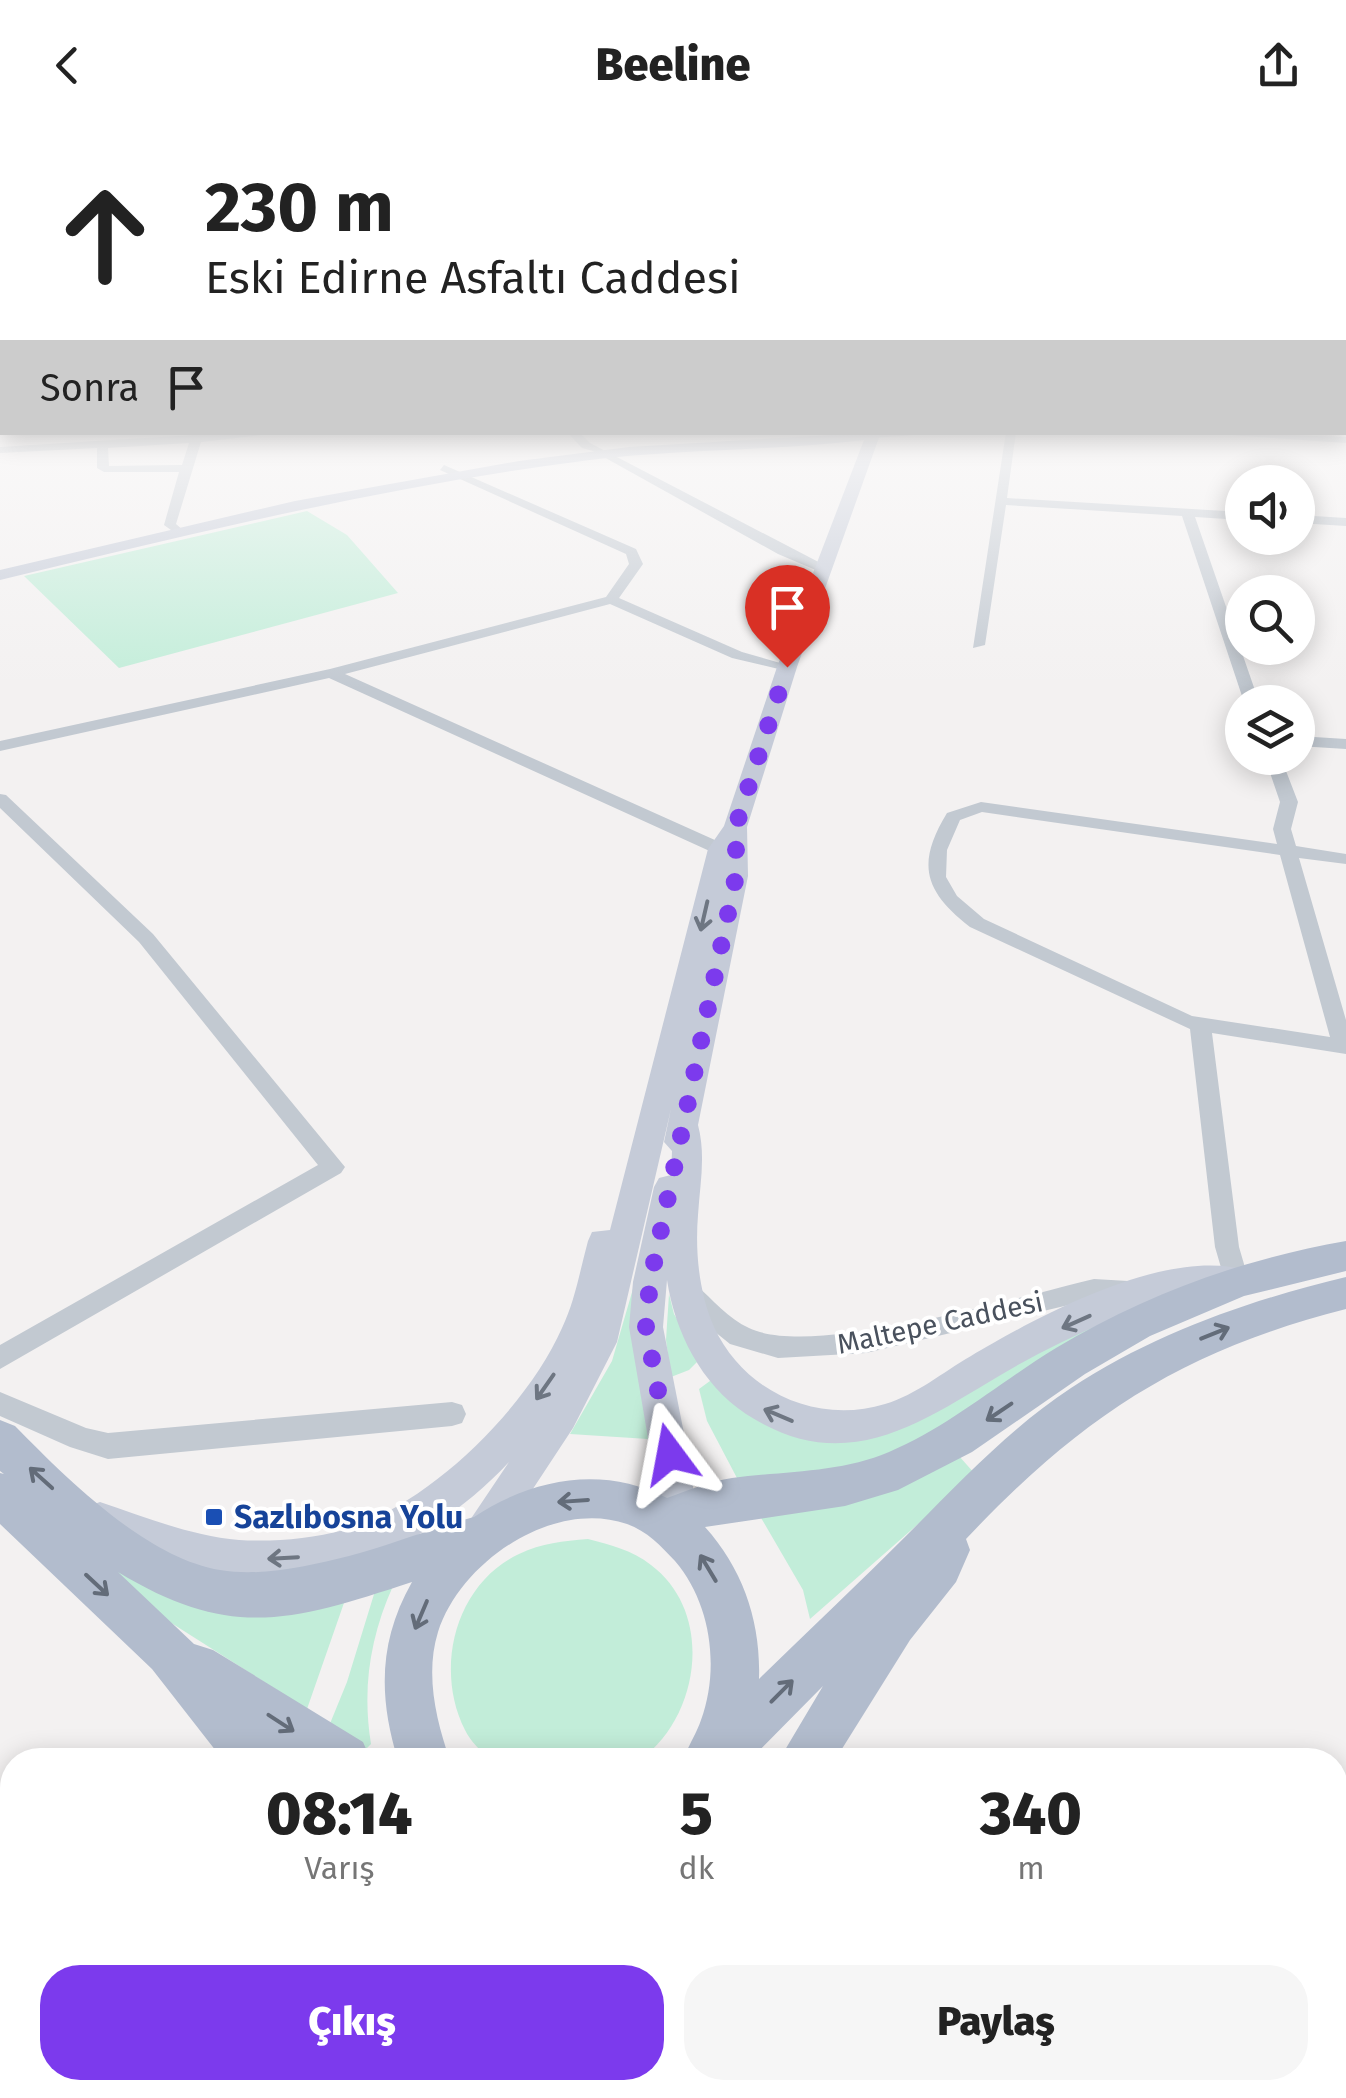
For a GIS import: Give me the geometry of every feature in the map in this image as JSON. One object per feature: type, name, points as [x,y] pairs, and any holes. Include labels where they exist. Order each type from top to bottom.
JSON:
[{"type":"main road","points":[[0,566],[289,505]]},
{"type":"main road","points":[[421,1748],[409,1704],[408,1660],[414,1633],[434,1588],[478,1538],[586,1374],[609,1306],[720,849],[736,826],[787,667],[847,505]]},
{"type":"main road","points":[[0,575],[174,528]]},
{"type":"main road","points":[[667,1520],[674,1500],[674,1479],[646,1327],[653,1266],[736,876],[736,826]]},
{"type":"main road","points":[[683,1125],[688,1143],[682,1222],[684,1289],[698,1331],[739,1388],[763,1409],[790,1421],[819,1426],[882,1422],[990,1363],[1132,1296],[1187,1280],[1236,1281]]},
{"type":"main road","points":[[78,1512],[178,1549],[291,1559],[347,1547],[426,1512],[456,1490],[497,1448],[545,1389],[575,1340],[627,1162],[648,1139]]},
{"type":"main road","points":[[667,1520],[729,1499],[814,1494],[882,1476],[997,1414],[1069,1362],[1177,1302],[1236,1281],[1346,1256]]},
{"type":"main road","points":[[722,1748],[1054,1425],[1112,1385],[1201,1338],[1276,1309],[1346,1293]]},
{"type":"main road","points":[[0,1440],[78,1512],[148,1567],[191,1587],[223,1594],[258,1595],[390,1566],[478,1538],[523,1511],[551,1502],[584,1499],[633,1506],[667,1520],[694,1546],[715,1578],[731,1615],[735,1657],[730,1705],[716,1748]]},
{"type":"main road","points":[[0,1494],[169,1652],[246,1748]]},
{"type":"main road","points":[[813,1748],[893,1623],[939,1566],[966,1508]]},
{"type":"main road","points":[[169,1652],[325,1748]]},
{"type":"street","points":[[174,528],[179,505]]},
{"type":"street","points":[[0,746],[331,673],[612,600],[636,564],[631,552],[526,505]]},
{"type":"street","points":[[703,505],[822,568]]},
{"type":"street","points":[[978,645],[999,505]]},
{"type":"street","points":[[1065,505],[1225,515]]},
{"type":"street","points":[[1187,512],[1246,685]]},
{"type":"street","points":[[1315,520],[1346,522]]},
{"type":"street","points":[[612,600],[737,655],[787,667]]},
{"type":"street","points":[[331,673],[720,849]]},
{"type":"street","points":[[1315,742],[1346,744]]},
{"type":"street","points":[[1280,775],[1290,802],[1282,829],[1291,853],[1344,1047],[1186,1022],[977,923],[946,902],[936,876],[944,834],[958,814],[992,807],[1291,853],[1346,859]]},
{"type":"street","points":[[0,799],[146,938],[333,1167],[0,1358]]},
{"type":"street","points":[[1200,1024],[1226,1247],[1236,1281]]},
{"type":"street","name":"Maltepe Caddesi","points":[[684,1289],[745,1339],[760,1344],[826,1348],[1094,1288],[1154,1290]]},
{"type":"street","points":[[0,1404],[15,1407],[82,1443],[108,1446],[452,1414]]},
{"type":"green space","points":[[307,511],[347,535],[398,593],[119,668],[24,576]]},
{"type":"green space","points":[[637,1275],[648,1439],[570,1434],[612,1361]]},
{"type":"green space","points":[[669,1294],[674,1314],[700,1359],[689,1370],[671,1377],[666,1340]]},
{"type":"green space","points":[[1112,1315],[958,1420],[892,1453],[830,1469],[738,1480],[707,1421],[699,1389],[714,1378],[744,1409],[773,1428],[806,1438],[848,1438]]},
{"type":"green space","points":[[959,1456],[975,1474],[810,1619],[803,1590],[760,1516]]},
{"type":"green space","points":[[588,1539],[644,1560],[671,1585],[685,1610],[692,1664],[687,1692],[676,1718],[653,1748],[479,1748],[465,1730],[451,1681],[456,1630],[466,1607],[497,1568],[519,1554]]},
{"type":"green space","points":[[105,1561],[345,1600],[307,1709],[143,1605]]},
{"type":"green space","points":[[393,1586],[370,1664],[367,1703],[371,1744],[364,1748],[329,1726],[375,1591]]},
{"type":"place","name":"Sazlıbosna Yolu","points":[[214,1517]]},
{"type":"route","points":[[670,1454],[652,1376],[646,1327],[650,1282],[736,876],[736,826],[787,667]]}]
